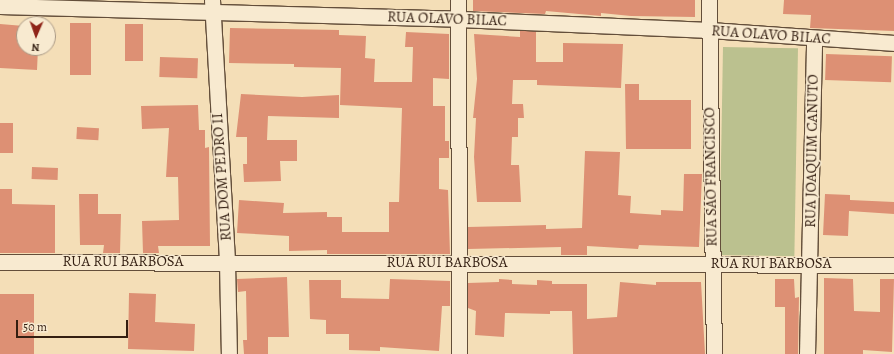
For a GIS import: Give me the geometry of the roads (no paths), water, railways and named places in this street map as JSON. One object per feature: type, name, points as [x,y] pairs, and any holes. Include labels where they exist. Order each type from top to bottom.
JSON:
[{"type":"street","points":[[458,0],[459,354]]},
{"type":"street","name":"RUA SÃO FRANCISCO","points":[[709,0],[714,354]]},
{"type":"street","name":"RUA OLAVO BILAC","points":[[0,6],[212,7],[710,30],[894,43]]},
{"type":"street","name":"RUA DOM PEDRO II","points":[[212,7],[228,262],[229,354]]},
{"type":"street","name":"RUA JOAQUIM CANUTO","points":[[807,354],[814,38]]},
{"type":"street","name":"RUA RUI BARBOSA","points":[[0,262],[894,265]]}]
